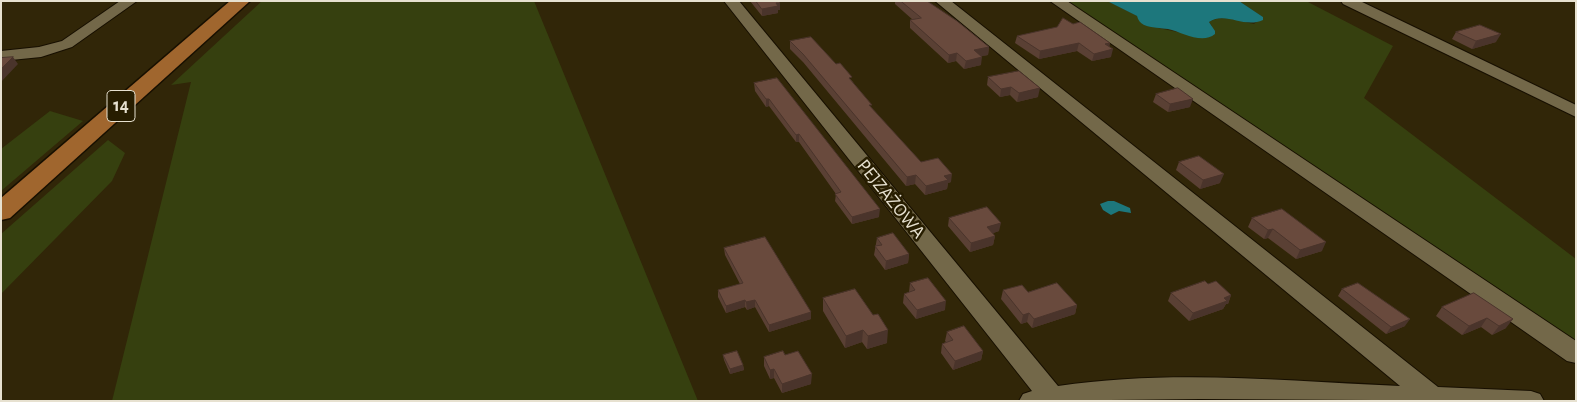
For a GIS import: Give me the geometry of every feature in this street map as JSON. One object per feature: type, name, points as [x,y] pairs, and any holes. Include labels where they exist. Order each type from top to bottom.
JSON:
[{"type":"main road","name":"14","points":[[1,212],[241,1]]},
{"type":"street","points":[[1,56],[41,52],[67,44],[130,1]]},
{"type":"street","name":"PEJZAŻOWA","points":[[731,1],[1042,399]]},
{"type":"street","points":[[942,1],[1432,397]]},
{"type":"street","points":[[1057,1],[1576,354]]},
{"type":"street","points":[[1348,1],[1576,112]]},
{"type":"street","points":[[1042,399],[1144,390],[1223,389],[1531,401]]},
{"type":"green space","points":[[262,1],[534,1],[698,401],[112,401],[191,82],[171,85]]},
{"type":"green space","points":[[1063,1],[1107,1],[1137,16],[1144,25],[1182,33],[1212,26],[1209,22],[1219,19],[1231,19],[1254,24],[1263,17],[1239,1],[1306,1],[1393,46],[1364,98],[1576,259],[1576,345]]},
{"type":"green space","points":[[50,111],[83,121],[1,191],[1,149]]},
{"type":"green space","points":[[108,140],[125,153],[112,181],[1,294],[1,234]]},
{"type":"water","points":[[1107,1],[1239,1],[1263,17],[1263,20],[1249,23],[1222,18],[1215,19],[1209,22],[1215,34],[1210,37],[1198,38],[1168,29],[1144,25],[1137,16]]},
{"type":"water","points":[[1114,201],[1130,208],[1131,213],[1119,211],[1111,215],[1103,210],[1100,204]]},
{"type":"building","points":[[756,1],[778,1],[780,3],[776,3],[778,6],[762,9]]},
{"type":"building","points":[[901,1],[927,1],[957,21],[989,47],[974,50],[982,57],[966,61],[957,53],[949,55],[910,20],[921,18]]},
{"type":"building","points":[[1063,18],[1073,24],[1080,22],[1110,43],[1105,44],[1113,49],[1094,54],[1079,43],[1040,51],[1017,36],[1057,27]]},
{"type":"building","points":[[1480,25],[1501,34],[1476,41],[1456,32]]},
{"type":"building","points":[[811,37],[836,64],[840,63],[852,77],[849,78],[872,105],[869,105],[921,162],[938,158],[952,174],[944,176],[948,180],[926,186],[916,175],[907,177],[790,41]]},
{"type":"building","points":[[13,57],[1,69],[1,58]]},
{"type":"building","points":[[1019,71],[1040,88],[1019,93],[1011,87],[1001,89],[988,77]]},
{"type":"building","points":[[777,78],[880,209],[852,217],[835,194],[841,192],[799,134],[796,135],[769,99],[766,99],[754,83]]},
{"type":"building","points":[[1178,88],[1193,99],[1170,104],[1156,94]]},
{"type":"building","points":[[1199,156],[1224,174],[1203,180],[1179,162]]},
{"type":"building","points":[[987,207],[1001,223],[987,227],[995,236],[971,243],[949,218]]},
{"type":"building","points":[[1282,209],[1326,242],[1300,250],[1273,229],[1268,230],[1252,218]]},
{"type":"building","points":[[893,233],[909,254],[886,261],[875,246],[882,245],[877,238]]},
{"type":"building","points":[[765,237],[811,312],[769,325],[755,300],[746,302],[745,300],[726,306],[718,290],[743,283],[724,248]]},
{"type":"building","points":[[928,278],[946,301],[917,310],[904,294],[915,290],[910,283]]},
{"type":"building","points":[[1205,281],[1208,284],[1216,281],[1231,295],[1224,298],[1227,301],[1193,313],[1171,293]]},
{"type":"building","points":[[1057,283],[1077,305],[1034,319],[1029,313],[1023,315],[1003,290],[1022,285],[1028,292]]},
{"type":"building","points":[[1358,283],[1410,319],[1391,327],[1342,289]]},
{"type":"building","points":[[855,289],[873,315],[878,314],[888,330],[868,336],[863,330],[846,336],[823,298]]},
{"type":"building","points":[[1474,293],[1513,319],[1499,326],[1487,318],[1469,326],[1442,307]]},
{"type":"building","points":[[964,326],[983,351],[955,361],[942,344],[953,340],[947,332]]},
{"type":"building","points":[[737,351],[743,365],[730,369],[723,355]]},
{"type":"building","points":[[783,351],[785,355],[798,351],[812,374],[782,384],[774,369],[770,370],[764,357]]}]
